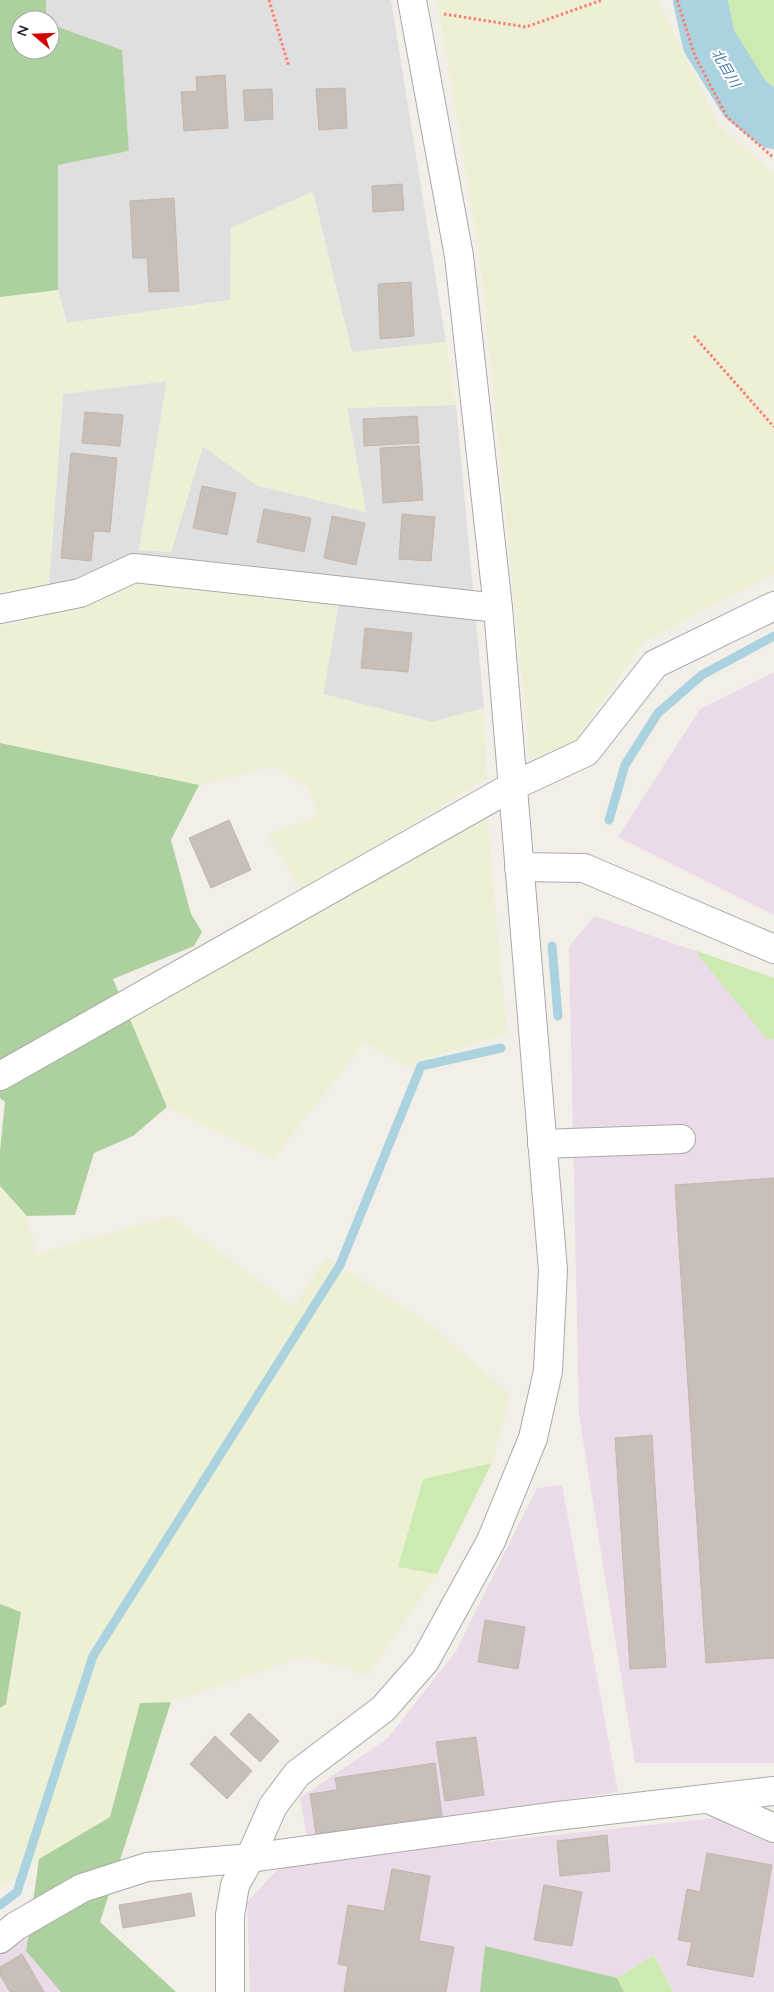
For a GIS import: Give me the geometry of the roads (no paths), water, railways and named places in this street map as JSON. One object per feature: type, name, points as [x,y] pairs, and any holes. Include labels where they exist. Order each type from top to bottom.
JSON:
[{"type":"street","points":[[230,1992],[230,1915],[235,1885],[250,1858],[273,1806],[297,1774],[383,1710],[425,1661],[491,1541],[533,1438],[548,1371],[553,1270],[498,608],[460,256],[412,0]]},
{"type":"street","points":[[0,609],[80,592],[134,568],[498,608]]},
{"type":"street","points":[[0,1076],[513,786],[586,752],[655,664],[774,606]]},
{"type":"street","points":[[519,867],[584,868],[774,949]]},
{"type":"street","points":[[542,1144],[681,1139]]},
{"type":"street","points":[[0,1939],[16,1926],[82,1888],[147,1867],[250,1858],[557,1816],[774,1791]]},
{"type":"street","points":[[706,1799],[774,1828]]},
{"type":"waterway","name":"北目川","points":[[700,0],[709,41],[745,99],[774,122]]},
{"type":"waterway","points":[[609,820],[625,765],[658,713],[702,675],[774,636]]},
{"type":"waterway","points":[[552,946],[558,1016]]},
{"type":"waterway","points":[[0,1905],[17,1892],[93,1656],[340,1265],[421,1066],[501,1048]]}]
